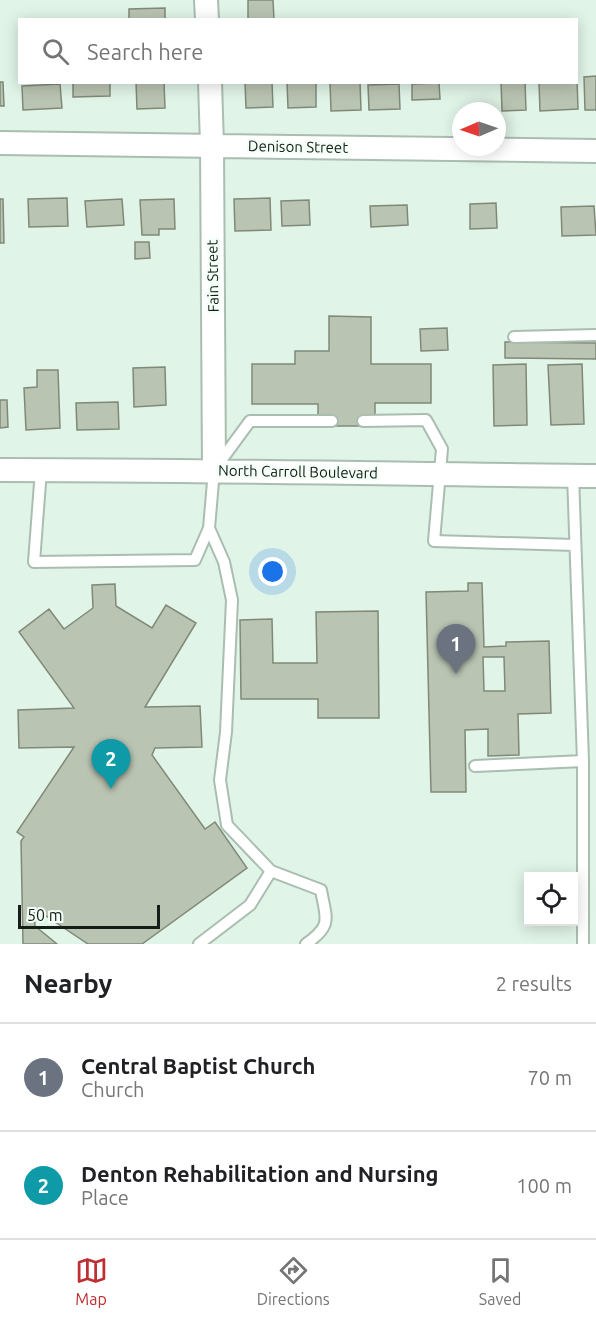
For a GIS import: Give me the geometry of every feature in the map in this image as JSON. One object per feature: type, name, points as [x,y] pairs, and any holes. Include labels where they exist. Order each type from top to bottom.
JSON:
[{"type":"street","points":[[206,0],[207,18]]},
{"type":"street","name":"Fain Street","points":[[210,84],[214,470]]},
{"type":"street","name":"Denison Street","points":[[0,143],[596,150]]},
{"type":"street","name":"North Carroll Boulevard","points":[[0,470],[214,470],[596,476]]},
{"type":"lane","points":[[514,337],[596,335]]},
{"type":"lane","points":[[363,421],[426,420],[442,449],[434,541],[575,544]]},
{"type":"lane","points":[[41,470],[34,562],[195,560],[209,528],[214,470],[250,421],[332,421]]},
{"type":"lane","points":[[573,475],[583,761],[583,944]]},
{"type":"lane","points":[[209,528],[224,562],[232,600],[226,732],[220,780],[227,825],[271,871],[321,890],[326,924],[320,934],[306,944]]},
{"type":"lane","points":[[475,766],[583,761]]},
{"type":"lane","points":[[199,944],[250,905],[271,871]]},
{"type":"building","points":[[248,0],[273,0],[274,18],[248,18]]},
{"type":"building","points":[[165,8],[165,18],[129,18],[129,9]]},
{"type":"building","points":[[596,76],[596,110],[585,110],[584,77]]},
{"type":"building","points":[[0,82],[3,82],[4,106],[0,106]]},
{"type":"building","points":[[60,84],[62,108],[23,110],[22,86]]},
{"type":"building","points":[[73,84],[110,84],[110,96],[73,97]]},
{"type":"building","points":[[136,84],[164,84],[165,108],[137,109]]},
{"type":"building","points":[[245,84],[272,84],[273,107],[246,108]]},
{"type":"building","points":[[287,84],[316,84],[316,107],[288,108]]},
{"type":"building","points":[[330,84],[360,84],[361,110],[331,111]]},
{"type":"building","points":[[399,84],[400,109],[369,110],[368,85]]},
{"type":"building","points":[[412,84],[439,84],[440,99],[412,100]]},
{"type":"building","points":[[501,84],[525,84],[526,110],[506,111],[506,102],[502,102]]},
{"type":"building","points":[[539,84],[577,84],[578,109],[540,111]]},
{"type":"building","points":[[67,198],[68,226],[29,227],[28,199]]},
{"type":"building","points":[[270,198],[271,230],[235,231],[234,199]]},
{"type":"building","points":[[0,199],[3,199],[4,243],[0,243]]},
{"type":"building","points":[[122,199],[124,225],[87,227],[85,201]]},
{"type":"building","points":[[174,199],[175,229],[159,229],[159,235],[142,235],[140,200]]},
{"type":"building","points":[[309,200],[310,225],[282,226],[281,201]]},
{"type":"building","points":[[496,203],[497,228],[470,229],[470,204]]},
{"type":"building","points":[[407,205],[408,225],[371,227],[370,206]]},
{"type":"building","points":[[594,206],[596,235],[562,236],[561,207]]},
{"type":"building","points":[[135,242],[149,242],[150,258],[135,259]]},
{"type":"building","points":[[329,316],[371,317],[371,364],[431,364],[431,403],[375,403],[375,417],[363,426],[332,426],[318,417],[318,404],[252,404],[252,364],[295,364],[295,351],[329,351]]},
{"type":"building","points":[[447,328],[448,350],[421,351],[420,329]]},
{"type":"building","points":[[505,342],[596,343],[596,359],[505,358]]},
{"type":"building","points":[[526,364],[527,425],[494,426],[493,365]]},
{"type":"building","points":[[582,364],[584,424],[551,425],[548,365]]},
{"type":"building","points":[[165,367],[166,405],[134,407],[133,368]]},
{"type":"building","points":[[37,370],[58,370],[60,428],[26,430],[24,388],[37,387]]},
{"type":"building","points":[[0,400],[7,400],[8,427],[0,428]]},
{"type":"building","points":[[118,402],[119,429],[77,430],[76,403]]},
{"type":"building","points":[[468,583],[482,583],[484,647],[506,646],[506,642],[549,641],[551,713],[518,714],[519,755],[488,756],[488,729],[465,730],[466,792],[431,792],[426,592],[468,591]],"holes":[[[483,657],[504,657],[505,691],[484,691]]]},
{"type":"building","points":[[115,584],[116,606],[152,628],[166,605],[196,623],[145,707],[200,706],[202,747],[155,748],[152,755],[205,829],[215,822],[247,868],[142,944],[88,944],[34,908],[35,926],[57,944],[23,944],[21,841],[24,837],[17,832],[74,747],[19,748],[18,710],[74,708],[19,632],[49,609],[64,629],[93,608],[92,585]]},
{"type":"building","points":[[378,611],[379,718],[318,718],[318,699],[241,699],[240,620],[272,619],[273,663],[317,663],[316,612]]},
{"type":"place","name":"Central Baptist Church","points":[[456,674]]},
{"type":"place","name":"Denton Rehabilitation and Nursing","points":[[111,789]]}]
